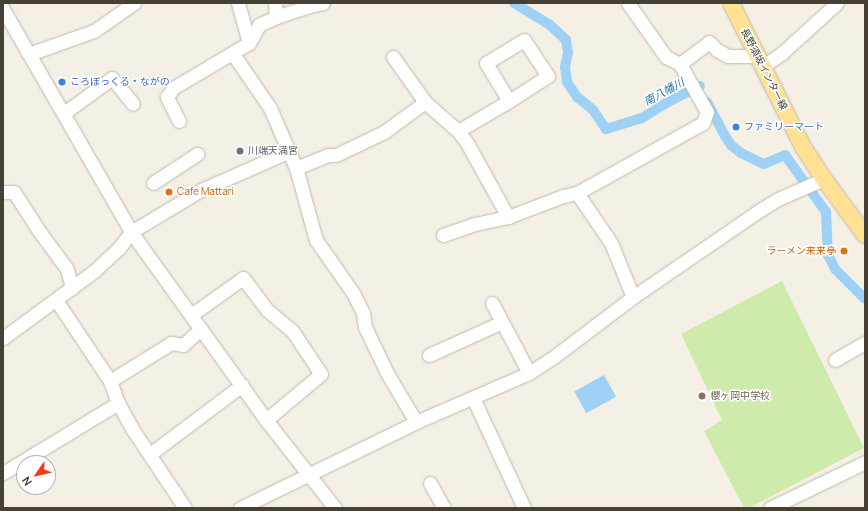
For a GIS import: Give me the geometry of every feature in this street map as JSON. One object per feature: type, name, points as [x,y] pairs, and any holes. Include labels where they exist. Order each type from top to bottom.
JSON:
[{"type":"main road","name":"長野須坂インター線","points":[[731,3],[803,147],[813,183],[865,235]]},
{"type":"street","points":[[29,54],[94,31],[134,3]]},
{"type":"street","points":[[238,3],[249,43]]},
{"type":"street","points":[[274,3],[276,17]]},
{"type":"street","points":[[179,120],[167,98],[173,88],[198,72],[233,54],[249,43],[259,25],[276,17],[309,6],[324,3]]},
{"type":"street","points":[[443,235],[475,224],[508,217],[563,196],[577,193],[703,123],[707,112],[680,64],[666,57],[628,3]]},
{"type":"street","points":[[680,64],[709,42],[728,56],[760,61],[782,53],[837,3]]},
{"type":"street","points":[[3,11],[64,113],[131,232],[266,420],[335,508]]},
{"type":"street","points":[[458,131],[509,101],[548,76],[524,40],[486,63],[509,101]]},
{"type":"street","points":[[233,54],[270,108],[290,151],[296,168],[316,240],[353,293],[363,314],[365,326],[387,373],[416,422]]},
{"type":"street","points":[[393,57],[425,102],[458,131],[468,143],[508,217]]},
{"type":"street","points":[[64,113],[112,78],[133,104]]},
{"type":"street","points":[[296,168],[328,155],[336,155],[384,132],[425,102]]},
{"type":"street","points":[[3,338],[93,272],[119,248],[131,232],[201,190],[290,151]]},
{"type":"street","points":[[153,183],[197,154]]},
{"type":"street","points":[[240,508],[416,422],[529,373],[555,356],[632,297],[757,212],[813,183]]},
{"type":"street","points":[[3,192],[14,192],[38,231],[67,269],[72,288]]},
{"type":"street","points":[[577,193],[611,243],[632,297]]},
{"type":"street","points":[[191,315],[244,278],[266,309],[293,332],[321,374],[266,420]]},
{"type":"street","points":[[56,300],[110,381],[118,403],[184,508]]},
{"type":"street","points":[[492,303],[529,373]]},
{"type":"street","points":[[429,356],[502,322]]},
{"type":"street","points":[[110,381],[171,343],[183,345],[201,329]]},
{"type":"street","points":[[835,360],[865,343]]},
{"type":"street","points":[[150,454],[242,385]]},
{"type":"street","points":[[473,398],[524,508]]},
{"type":"street","points":[[3,473],[118,403]]},
{"type":"street","points":[[770,508],[865,462]]},
{"type":"street","points":[[430,483],[444,508]]},
{"type":"green space","points":[[782,281],[864,448],[749,508],[744,508],[704,431],[722,420],[681,334]]},
{"type":"water","points":[[604,375],[616,397],[586,413],[574,391]]},
{"type":"waterway","name":"南八幡川","points":[[514,3],[550,25],[566,40],[568,53],[565,67],[567,82],[577,97],[593,110],[606,129],[642,118],[666,103],[700,86]]},
{"type":"waterway","name":"南八幡川","points":[[707,102],[725,136],[731,145],[741,153],[764,164],[785,155],[826,212],[828,255],[835,269],[865,299]]},
{"type":"place","name":"ころぼっくる・ながの","points":[[62,82]]},
{"type":"place","name":"ファミリーマート","points":[[736,127]]},
{"type":"place","name":"川端天満宮","points":[[240,151]]},
{"type":"place","name":"Cafe Mattari","points":[[169,192]]},
{"type":"place","name":"ラーメン来来亭","points":[[844,251]]},
{"type":"place","name":"櫻ヶ岡中学校","points":[[702,396]]}]
